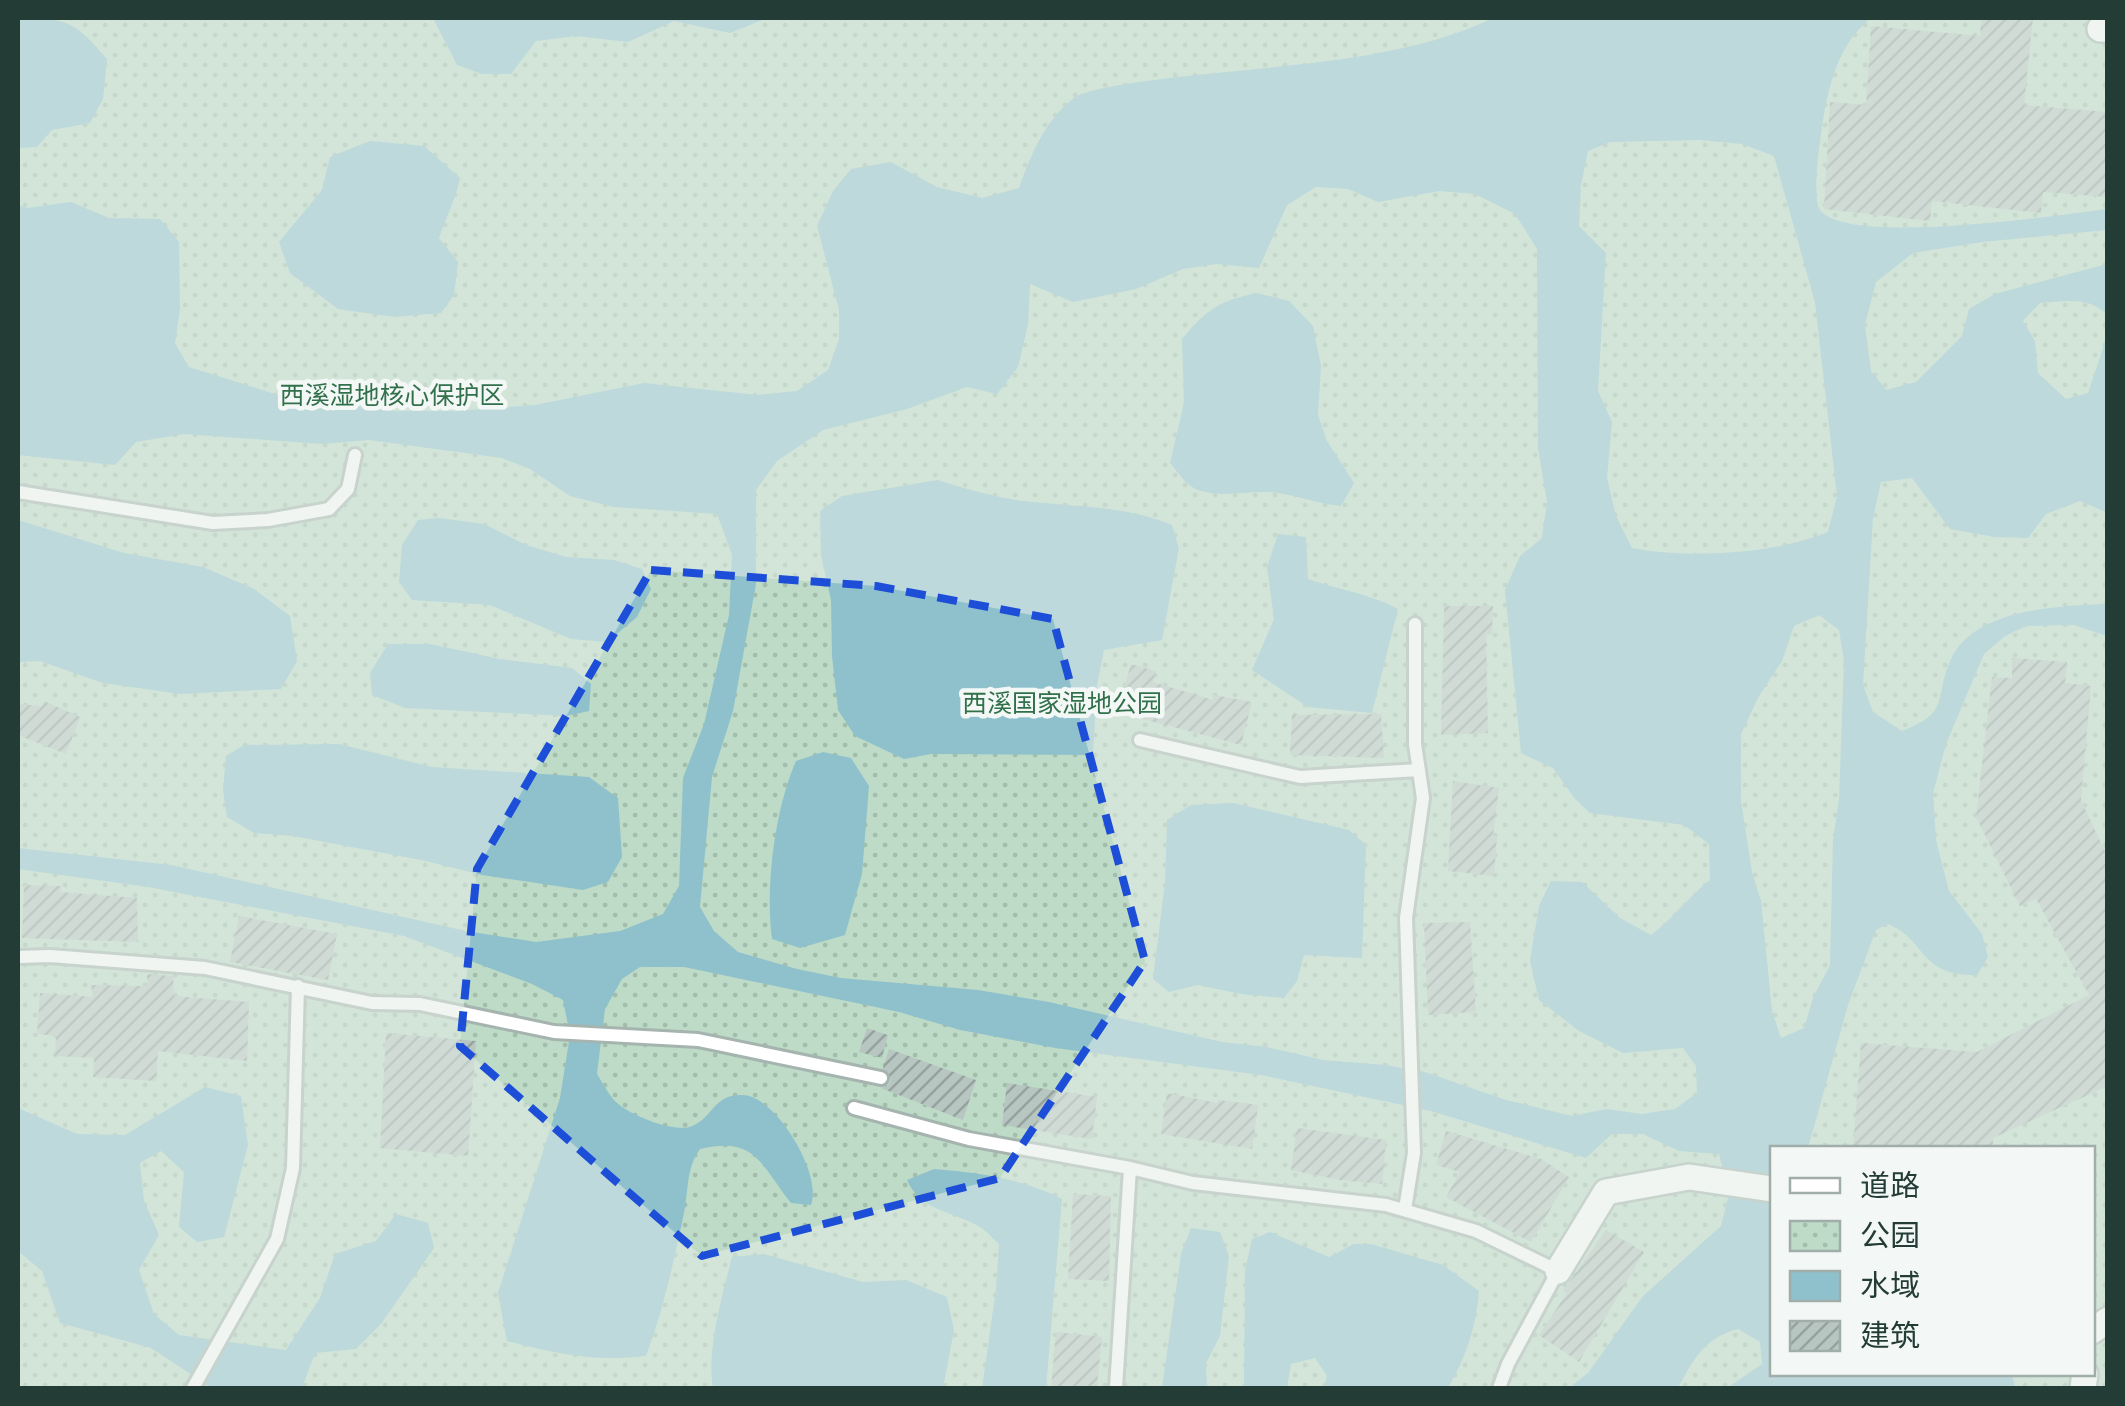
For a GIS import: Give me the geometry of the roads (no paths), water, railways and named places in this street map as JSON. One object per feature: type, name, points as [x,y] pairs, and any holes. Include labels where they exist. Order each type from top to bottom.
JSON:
[{"type":"street","points":[[1558,1271],[1606,1192],[1688,1177],[1770,1189]]},
{"type":"lane","points":[[18,492],[213,523],[268,520],[329,508],[348,489],[355,454]]},
{"type":"lane","points":[[1405,1210],[1414,1152],[1406,918],[1422,798],[1415,744],[1415,624]]},
{"type":"lane","points":[[1140,740],[1300,777],[1418,770]]},
{"type":"lane","points":[[18,957],[205,968],[372,1002],[420,1004],[554,1032],[698,1040],[880,1078]]},
{"type":"lane","points":[[196,1384],[278,1240],[293,1168],[298,986]]},
{"type":"lane","points":[[854,1108],[969,1139],[1130,1168],[1193,1184],[1284,1192],[1405,1210],[1476,1231],[1558,1271],[1499,1388]]},
{"type":"lane","points":[[1116,1388],[1130,1168]]},
{"type":"water","points":[[18,18],[68,24],[107,59],[103,99],[90,123],[52,130],[37,147],[18,148]]},
{"type":"water","points":[[433,18],[767,18],[730,33],[674,21],[628,42],[576,36],[536,41],[511,74],[482,74],[457,65]]},
{"type":"water","points":[[1493,18],[1871,18],[1841,55],[1830,86],[1818,161],[1816,195],[1820,210],[1838,221],[1911,228],[2107,209],[2107,230],[1913,253],[1876,282],[1865,325],[1871,371],[1886,390],[1916,382],[1962,336],[1969,309],[1995,294],[2107,264],[2107,315],[2085,302],[2058,301],[2040,303],[2023,321],[2035,341],[2038,373],[2066,399],[2088,393],[2107,336],[2108,513],[2080,501],[2046,514],[2028,538],[1995,537],[1950,529],[1912,478],[1881,482],[1873,518],[1863,685],[1873,712],[1902,731],[1918,724],[1935,710],[1951,659],[1963,642],[1979,629],[2020,613],[2107,604],[2107,636],[2074,625],[2026,626],[2005,636],[1984,654],[1946,744],[1933,793],[1936,840],[1949,891],[1982,934],[1988,957],[1977,975],[1958,974],[1933,964],[1901,931],[1888,924],[1876,930],[1848,1005],[1809,1146],[1770,1146],[1770,1376],[2012,1376],[2015,1388],[1727,1388],[1762,1364],[1760,1342],[1738,1329],[1708,1344],[1678,1388],[1569,1388],[1588,1373],[1643,1296],[1721,1226],[1729,1194],[1719,1154],[1679,1151],[1643,1134],[1612,1134],[1586,1158],[1431,1111],[1261,1075],[1055,1048],[684,967],[640,967],[622,979],[605,1009],[597,1074],[620,1105],[651,1121],[674,1127],[692,1126],[725,1098],[743,1095],[756,1099],[769,1108],[794,1139],[810,1175],[811,1205],[791,1203],[763,1165],[745,1150],[733,1146],[700,1149],[690,1173],[671,1270],[646,1356],[576,1356],[507,1341],[498,1293],[560,1098],[570,1035],[563,1000],[532,984],[404,936],[148,887],[18,869],[18,848],[171,865],[466,931],[536,942],[620,931],[663,914],[679,886],[683,778],[704,724],[729,615],[732,555],[717,514],[614,507],[570,496],[530,469],[502,458],[369,440],[322,444],[184,434],[136,442],[115,465],[18,455],[18,205],[27,208],[71,202],[109,218],[160,219],[179,242],[180,309],[175,343],[189,367],[281,396],[395,411],[458,411],[535,405],[644,383],[757,395],[797,391],[828,370],[839,339],[839,310],[817,226],[833,191],[851,169],[891,162],[937,187],[982,198],[1019,188],[1047,128],[1064,107],[1082,94],[1140,82],[1298,65],[1420,44]],"holes":[[[1699,140],[1742,144],[1774,156],[1815,302],[1837,496],[1828,532],[1757,550],[1704,554],[1632,548],[1616,516],[1607,478],[1612,422],[1598,391],[1606,253],[1579,226],[1588,151],[1610,142]],[[1316,187],[1348,189],[1378,202],[1439,191],[1475,194],[1515,214],[1537,249],[1538,448],[1547,502],[1542,538],[1520,556],[1505,590],[1521,753],[1553,768],[1590,813],[1684,825],[1709,844],[1710,880],[1651,935],[1620,918],[1582,882],[1551,881],[1539,906],[1530,961],[1539,1000],[1579,1031],[1623,1053],[1683,1048],[1696,1066],[1697,1093],[1675,1109],[1642,1114],[1606,1109],[1572,1116],[1506,1100],[1425,1072],[1323,1060],[1222,1042],[1049,1002],[978,990],[841,978],[797,969],[738,952],[714,931],[700,907],[712,777],[733,711],[756,584],[756,490],[777,461],[823,430],[907,409],[967,387],[997,394],[1018,367],[1028,325],[1030,284],[1073,302],[1136,289],[1183,269],[1216,264],[1259,268],[1287,205]],[[1819,615],[1839,630],[1844,661],[1830,965],[1813,998],[1804,1028],[1781,1038],[1772,1011],[1761,901],[1752,872],[1741,801],[1741,734],[1782,661],[1794,626]]]},
{"type":"water","points":[[370,141],[424,146],[460,178],[439,238],[458,262],[454,295],[441,313],[394,317],[338,309],[290,273],[279,242],[322,190],[330,157]]},
{"type":"water","points":[[1257,293],[1289,301],[1313,326],[1321,366],[1318,415],[1327,441],[1354,483],[1341,506],[1278,493],[1208,493],[1190,485],[1170,463],[1184,403],[1182,339],[1215,308]]},
{"type":"water","points":[[938,480],[1001,497],[1117,510],[1172,525],[1179,548],[1162,640],[1104,650],[1097,685],[1093,755],[931,754],[904,759],[855,736],[838,710],[820,511],[842,496]]},
{"type":"water","points":[[439,518],[484,524],[526,545],[566,557],[614,560],[642,569],[651,589],[637,617],[607,642],[571,639],[490,605],[412,600],[399,582],[402,545],[418,520]]},
{"type":"water","points":[[18,520],[124,553],[203,567],[254,589],[290,616],[297,661],[281,689],[180,694],[103,683],[40,661],[18,662]]},
{"type":"water","points":[[1278,534],[1306,537],[1308,579],[1398,609],[1372,713],[1308,707],[1252,670],[1274,619],[1267,567]]},
{"type":"water","points":[[388,644],[430,644],[500,659],[572,668],[591,684],[589,711],[566,716],[405,708],[372,695],[370,673]]},
{"type":"water","points":[[339,744],[432,767],[589,777],[618,798],[622,857],[608,882],[583,890],[482,875],[293,836],[254,833],[227,817],[223,790],[226,756],[244,745]]},
{"type":"water","points":[[823,752],[851,758],[869,786],[862,874],[845,935],[800,948],[772,939],[774,848],[782,801],[796,761]]},
{"type":"water","points":[[1233,803],[1349,830],[1366,845],[1362,958],[1304,955],[1297,981],[1284,998],[1198,985],[1169,992],[1153,979],[1165,882],[1167,820],[1191,805]]},
{"type":"water","points":[[205,1087],[241,1096],[248,1145],[224,1237],[197,1242],[179,1227],[184,1172],[161,1151],[140,1163],[144,1201],[159,1235],[139,1270],[154,1314],[179,1335],[286,1350],[320,1298],[335,1254],[376,1241],[396,1214],[428,1223],[434,1248],[381,1324],[356,1349],[315,1353],[302,1388],[212,1388],[151,1348],[60,1323],[42,1271],[18,1251],[18,1108],[77,1134],[125,1135]]},
{"type":"water","points":[[934,1169],[1000,1178],[1062,1199],[1046,1388],[982,1388],[999,1244],[980,1227],[929,1205],[913,1191],[907,1180]]},
{"type":"water","points":[[1191,1228],[1220,1232],[1229,1256],[1220,1336],[1206,1363],[1207,1388],[1162,1388],[1181,1254]]},
{"type":"water","points":[[1270,1232],[1329,1257],[1354,1244],[1371,1244],[1443,1265],[1479,1291],[1469,1342],[1448,1388],[1324,1388],[1327,1376],[1315,1358],[1291,1364],[1287,1388],[1244,1388],[1245,1271],[1252,1239]]},
{"type":"water","points":[[764,1254],[863,1282],[906,1280],[947,1297],[954,1330],[943,1388],[713,1388],[714,1340],[732,1257]]},
{"type":"park label","name":"西溪湿地核心保护区","points":[[392,395]]},
{"type":"park label","name":"西溪国家湿地公园","points":[[1062,703]]}]
